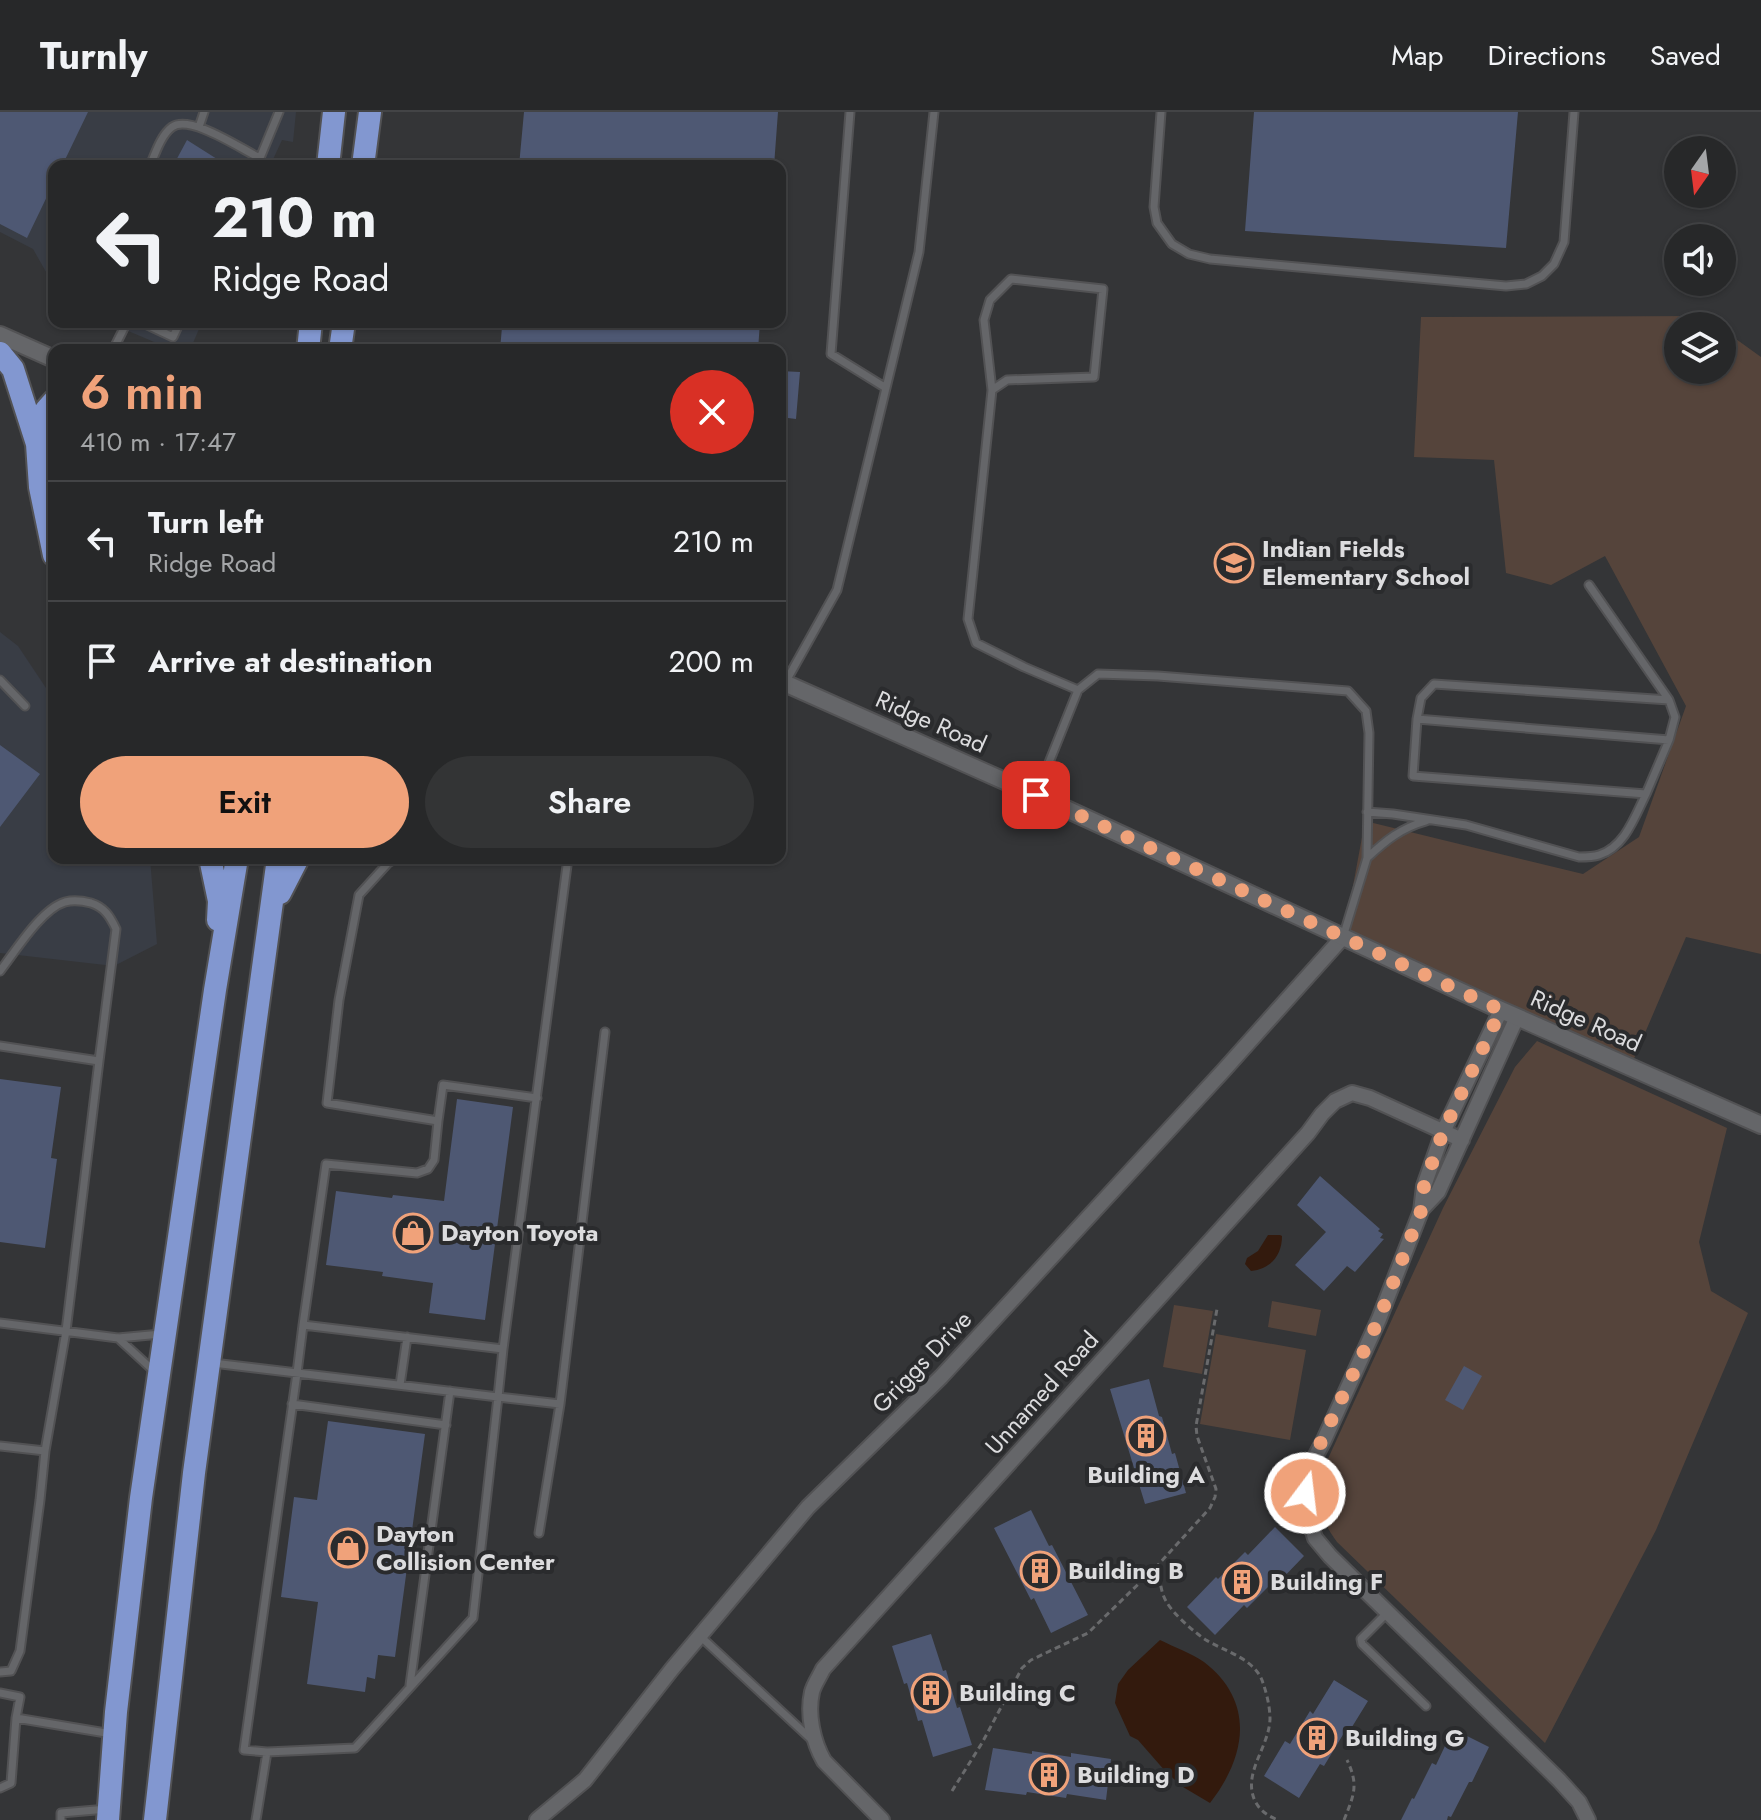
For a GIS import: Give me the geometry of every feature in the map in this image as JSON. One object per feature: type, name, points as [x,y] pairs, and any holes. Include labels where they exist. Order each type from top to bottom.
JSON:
[{"type":"highway","points":[[329,160],[334,112]]},
{"type":"highway","points":[[364,160],[370,112]]},
{"type":"highway","points":[[0,353],[13,369],[37,444],[40,487],[48,526]]},
{"type":"highway","points":[[37,444],[48,408]]},
{"type":"highway","points":[[211,864],[219,901],[215,990]]},
{"type":"highway","points":[[108,1814],[141,1498],[236,864]]},
{"type":"highway","points":[[155,1820],[194,1473],[277,864]]},
{"type":"highway","points":[[272,909],[295,864]]},
{"type":"street","points":[[0,335],[48,356]]},
{"type":"street","name":"Ridge Road","points":[[786,683],[1501,1010],[1761,1125]]},
{"type":"street","name":"Griggs Drive","points":[[537,1820],[585,1780],[699,1636],[808,1507],[941,1377],[1343,937]]},
{"type":"street","points":[[1501,1010],[1443,1132],[1424,1186],[1421,1211],[1379,1319],[1305,1476],[1309,1518],[1315,1538],[1330,1556],[1559,1780],[1579,1802],[1588,1820]]},
{"type":"street","points":[[1421,1211],[1438,1192],[1517,1017]]},
{"type":"street","name":"Unnamed Road","points":[[882,1820],[824,1761],[816,1743],[811,1716],[812,1691],[823,1669],[1335,1101],[1352,1093],[1370,1098],[1462,1140]]},
{"type":"lane","points":[[199,127],[204,112]]},
{"type":"lane","points":[[259,160],[279,112]]},
{"type":"lane","points":[[850,112],[831,354],[886,388]]},
{"type":"lane","points":[[786,677],[837,590],[919,252],[934,112]]},
{"type":"lane","points":[[1161,112],[1154,207],[1157,223],[1172,244],[1189,254],[1210,259],[1506,286],[1526,284],[1542,276],[1554,264],[1564,242],[1574,112]]},
{"type":"lane","points":[[153,160],[170,128],[182,123],[199,127],[255,160]]},
{"type":"lane","points":[[992,390],[1007,380],[1094,377],[1103,289],[1011,279],[990,300],[984,320],[992,390],[968,619],[976,643],[1078,690]]},
{"type":"lane","points":[[154,328],[173,337],[177,328]]},
{"type":"lane","points":[[1367,812],[1466,825],[1579,857],[1599,855],[1617,846],[1646,794],[1669,740],[1675,717],[1669,700],[1589,585]]},
{"type":"lane","points":[[1036,795],[1078,690],[1098,674],[1348,691],[1366,711],[1369,733],[1367,858],[1343,937]]},
{"type":"lane","points":[[0,680],[25,706]]},
{"type":"lane","points":[[1646,794],[1413,776],[1421,698],[1434,684],[1669,700]]},
{"type":"lane","points":[[1417,719],[1669,740]]},
{"type":"lane","points":[[1367,858],[1409,826],[1432,820]]},
{"type":"lane","points":[[387,864],[359,895],[339,1000],[327,1103],[438,1121]]},
{"type":"lane","points":[[537,1098],[443,1085],[434,1160],[428,1169],[417,1173],[326,1164],[244,1750],[267,1752],[355,1748],[473,1618],[503,1349],[537,1098],[567,864]]},
{"type":"lane","points":[[0,971],[38,923],[52,909],[67,902],[102,906],[116,929],[66,1331],[45,1451],[20,1651],[11,1671],[0,1672]]},
{"type":"lane","points":[[539,1533],[560,1404],[605,1032]]},
{"type":"lane","points":[[0,1046],[99,1061]]},
{"type":"lane","points":[[0,1323],[118,1338],[165,1334]]},
{"type":"lane","points":[[303,1325],[503,1349]]},
{"type":"lane","points":[[400,1385],[407,1337]]},
{"type":"lane","points":[[118,1338],[159,1375]]},
{"type":"lane","points":[[209,1363],[560,1404]]},
{"type":"lane","points":[[410,1687],[450,1391]]},
{"type":"lane","points":[[292,1404],[446,1425]]},
{"type":"lane","points":[[0,1446],[45,1451]]},
{"type":"lane","points":[[1388,1612],[1361,1639],[1362,1644],[1426,1706]]},
{"type":"lane","points":[[699,1636],[816,1743]]},
{"type":"lane","points":[[0,1693],[20,1697],[11,1783],[0,1788]]},
{"type":"lane","points":[[16,1718],[115,1735]]},
{"type":"lane","points":[[256,1820],[267,1752]]},
{"type":"lane","points":[[61,1820],[61,1813],[108,1814]]},
{"type":"path","points":[[952,1791],[1022,1668],[1031,1660],[1088,1633],[1158,1565],[1210,1508],[1216,1489],[1196,1426],[1217,1309]]},
{"type":"path","points":[[1158,1565],[1165,1600],[1176,1614],[1206,1640],[1245,1661],[1262,1678],[1270,1721],[1250,1789],[1257,1806],[1278,1820]]},
{"type":"path","points":[[1344,1820],[1355,1791],[1355,1776],[1347,1760]]},
{"type":"shaded area","points":[[0,112],[296,112],[293,142],[282,140],[273,160],[48,160],[48,275],[33,249],[0,232]]},
{"type":"shaded area","points":[[1664,316],[1664,384],[1736,384],[1736,339],[1761,357],[1761,954],[1686,937],[1633,1061],[1345,929],[1365,821],[1583,874],[1639,837],[1686,706],[1605,556],[1551,585],[1506,573],[1494,460],[1414,457],[1421,317]]},
{"type":"shaded area","points":[[121,328],[199,328],[193,344],[159,344]]},
{"type":"shaded area","points":[[0,632],[18,646],[48,691],[48,864],[150,864],[157,944],[114,966],[0,953]]},
{"type":"shaded area","points":[[1537,1041],[1727,1128],[1699,1242],[1711,1291],[1748,1313],[1656,1530],[1545,1743],[1337,1542],[1321,1514],[1318,1495],[1326,1463],[1443,1208],[1515,1067]]},
{"type":"shaded area","points":[[1268,1235],[1282,1236],[1277,1255],[1270,1264],[1251,1271],[1245,1264],[1247,1258],[1258,1251]]},
{"type":"shaded area","points":[[1272,1301],[1321,1310],[1316,1336],[1268,1327]]},
{"type":"shaded area","points":[[1174,1305],[1213,1311],[1202,1374],[1163,1367]]},
{"type":"shaded area","points":[[1216,1334],[1306,1350],[1290,1440],[1200,1424]]},
{"type":"shaded area","points":[[1160,1640],[1204,1662],[1232,1694],[1238,1712],[1238,1749],[1232,1767],[1210,1803],[1183,1787],[1138,1740],[1130,1736],[1115,1703],[1118,1684],[1128,1670]]},
{"type":"building","points":[[0,112],[88,112],[65,160],[48,160],[48,194],[27,238],[0,224]]},
{"type":"building","points":[[524,112],[778,112],[774,160],[520,160]]},
{"type":"building","points":[[1254,112],[1518,112],[1506,248],[1245,231]]},
{"type":"building","points":[[187,140],[219,160],[176,160]]},
{"type":"building","points":[[502,328],[760,328],[758,344],[501,344]]},
{"type":"building","points":[[786,371],[800,372],[796,419],[786,418]]},
{"type":"building","points":[[0,745],[40,774],[0,827]]},
{"type":"building","points":[[0,1079],[61,1087],[51,1158],[57,1159],[45,1248],[0,1242]]},
{"type":"building","name":"Dayton Toyota","points":[[457,1099],[513,1107],[485,1320],[429,1313],[433,1283],[382,1276],[383,1272],[326,1265],[336,1191],[444,1201]]},
{"type":"building","points":[[1320,1176],[1380,1229],[1378,1231],[1383,1234],[1380,1238],[1384,1239],[1355,1272],[1347,1266],[1324,1291],[1295,1265],[1326,1232],[1297,1205]]},
{"type":"building","points":[[1464,1366],[1482,1376],[1463,1410],[1445,1400]]},
{"type":"building","name":"Building A","points":[[1149,1379],[1186,1493],[1145,1504],[1110,1389]]},
{"type":"building","name":"Dayton Collision Center","points":[[328,1421],[425,1434],[395,1657],[378,1655],[375,1679],[367,1677],[365,1692],[307,1684],[318,1602],[281,1597],[294,1497],[317,1500]]},
{"type":"building","name":"Building B","points":[[1031,1510],[1088,1615],[1051,1633],[994,1528]]},
{"type":"building","name":"Building F","points":[[1275,1527],[1304,1556],[1277,1584],[1274,1581],[1247,1608],[1244,1605],[1215,1635],[1187,1607],[1216,1577],[1218,1579],[1245,1552],[1248,1555]]},
{"type":"building","name":"Building C","points":[[931,1634],[972,1745],[933,1757],[922,1720],[918,1721],[892,1646]]},
{"type":"building","name":"Building G","points":[[1334,1680],[1368,1701],[1324,1766],[1320,1764],[1299,1798],[1264,1776],[1285,1741],[1290,1744]]},
{"type":"building","points":[[1453,1729],[1489,1747],[1472,1782],[1469,1782],[1447,1820],[1401,1820],[1432,1763],[1436,1765]]},
{"type":"building","name":"Building D","points":[[993,1748],[1111,1759],[1106,1800],[1067,1794],[1066,1798],[985,1790]]},
{"type":"place","name":"Indian Fields Elementary School","points":[[1234,563]]},
{"type":"place","name":"Dayton Toyota","points":[[413,1233]]},
{"type":"place","name":"Building A","points":[[1146,1436]]},
{"type":"place","name":"Dayton Collision Center","points":[[348,1548]]},
{"type":"place","name":"Building B","points":[[1040,1571]]},
{"type":"place","name":"Building F","points":[[1242,1582]]},
{"type":"place","name":"Building C","points":[[931,1693]]},
{"type":"place","name":"Building G","points":[[1317,1738]]},
{"type":"place","name":"Building D","points":[[1049,1775]]},
{"type":"route","points":[[1036,795],[1501,1010],[1443,1132],[1424,1186],[1421,1211],[1379,1319],[1305,1476],[1305,1493]]}]
